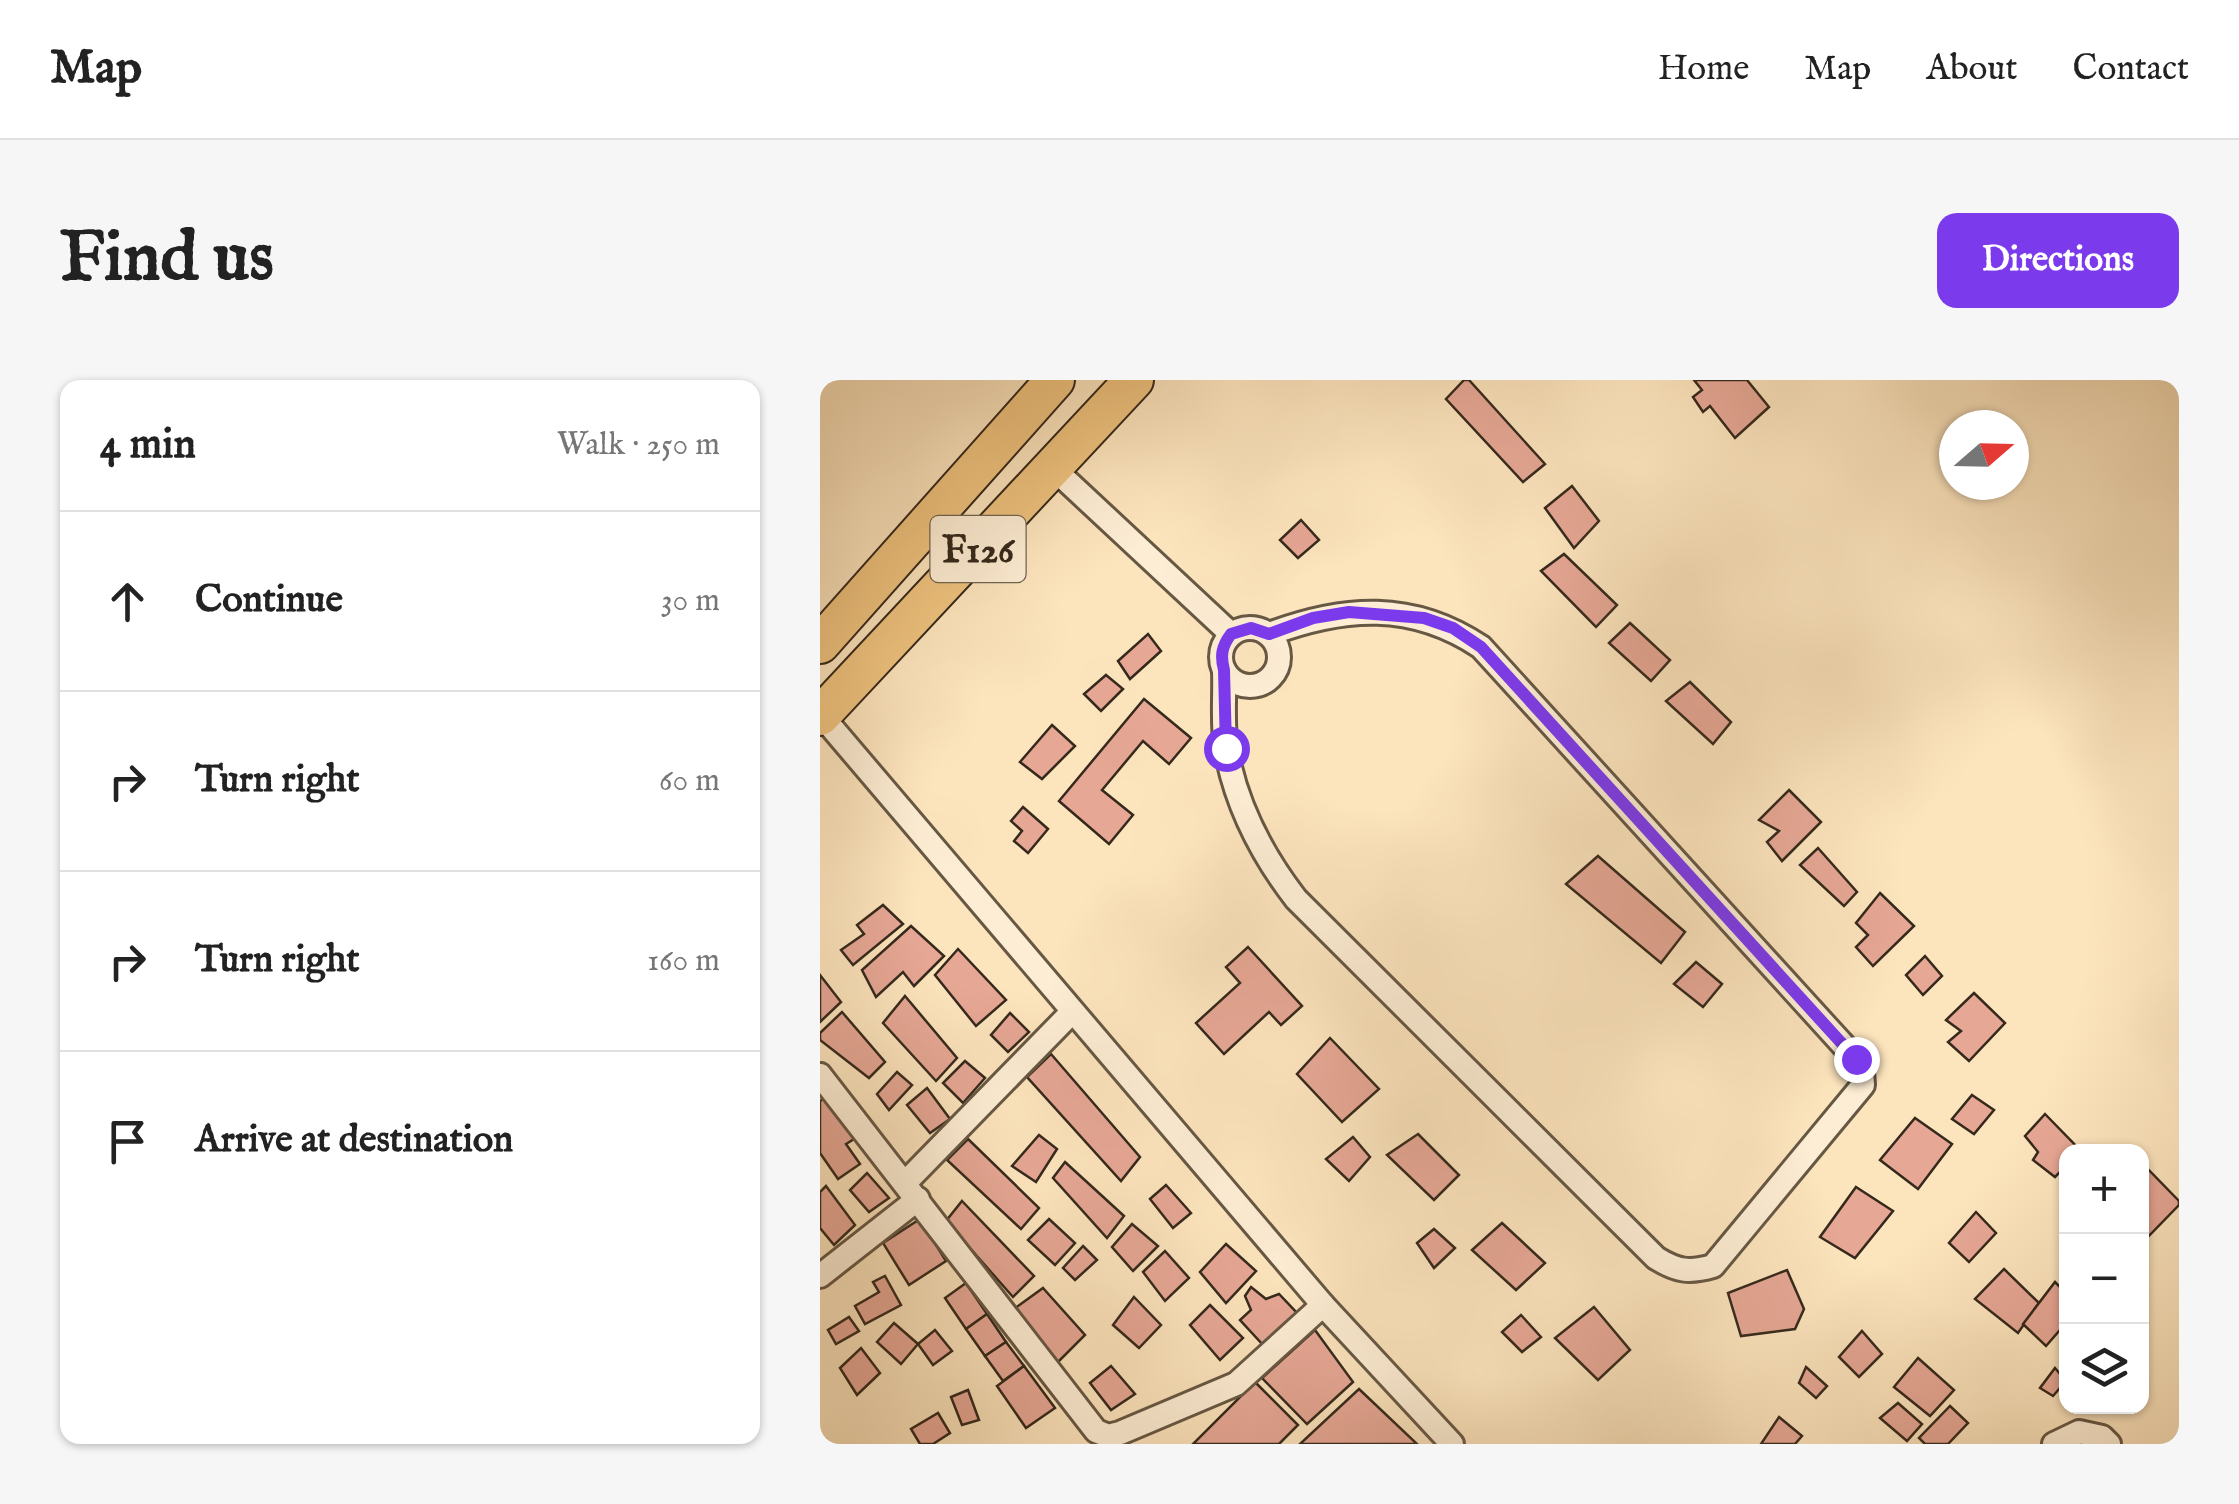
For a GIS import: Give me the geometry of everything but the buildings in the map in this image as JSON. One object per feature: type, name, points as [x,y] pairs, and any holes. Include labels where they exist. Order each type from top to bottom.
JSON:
[{"type":"main road","name":"F126","points":[[820,644],[1056,380]]},
{"type":"main road","name":"F126","points":[[821,716],[1134,380]]},
{"type":"street","points":[[1053,468],[1231,634]]},
{"type":"street","points":[[1349,612],[1424,618],[1453,628],[1481,647],[1856,1059],[1863,1085],[1713,1266],[1696,1271],[1675,1270],[1656,1258],[1296,899],[1270,866],[1242,807],[1226,748],[1222,650],[1231,634],[1251,628],[1269,634],[1313,618],[1349,612]]},
{"type":"street","points":[[1224,670],[1230,678],[1248,686],[1267,680],[1274,672],[1278,653],[1269,634]]},
{"type":"street","points":[[821,716],[1323,1304],[1452,1444]]},
{"type":"street","points":[[820,1276],[911,1191],[1072,1012]]},
{"type":"street","points":[[820,1075],[1096,1431],[1108,1436],[1120,1434],[1236,1384],[1323,1304]]},
{"type":"street","points":[[2054,1444],[2079,1432],[2102,1437],[2109,1444]]},
{"type":"route","points":[[1226,748],[1221,660],[1231,634],[1251,628],[1269,634],[1313,618],[1349,612],[1424,618],[1453,628],[1481,647],[1856,1059]]}]
